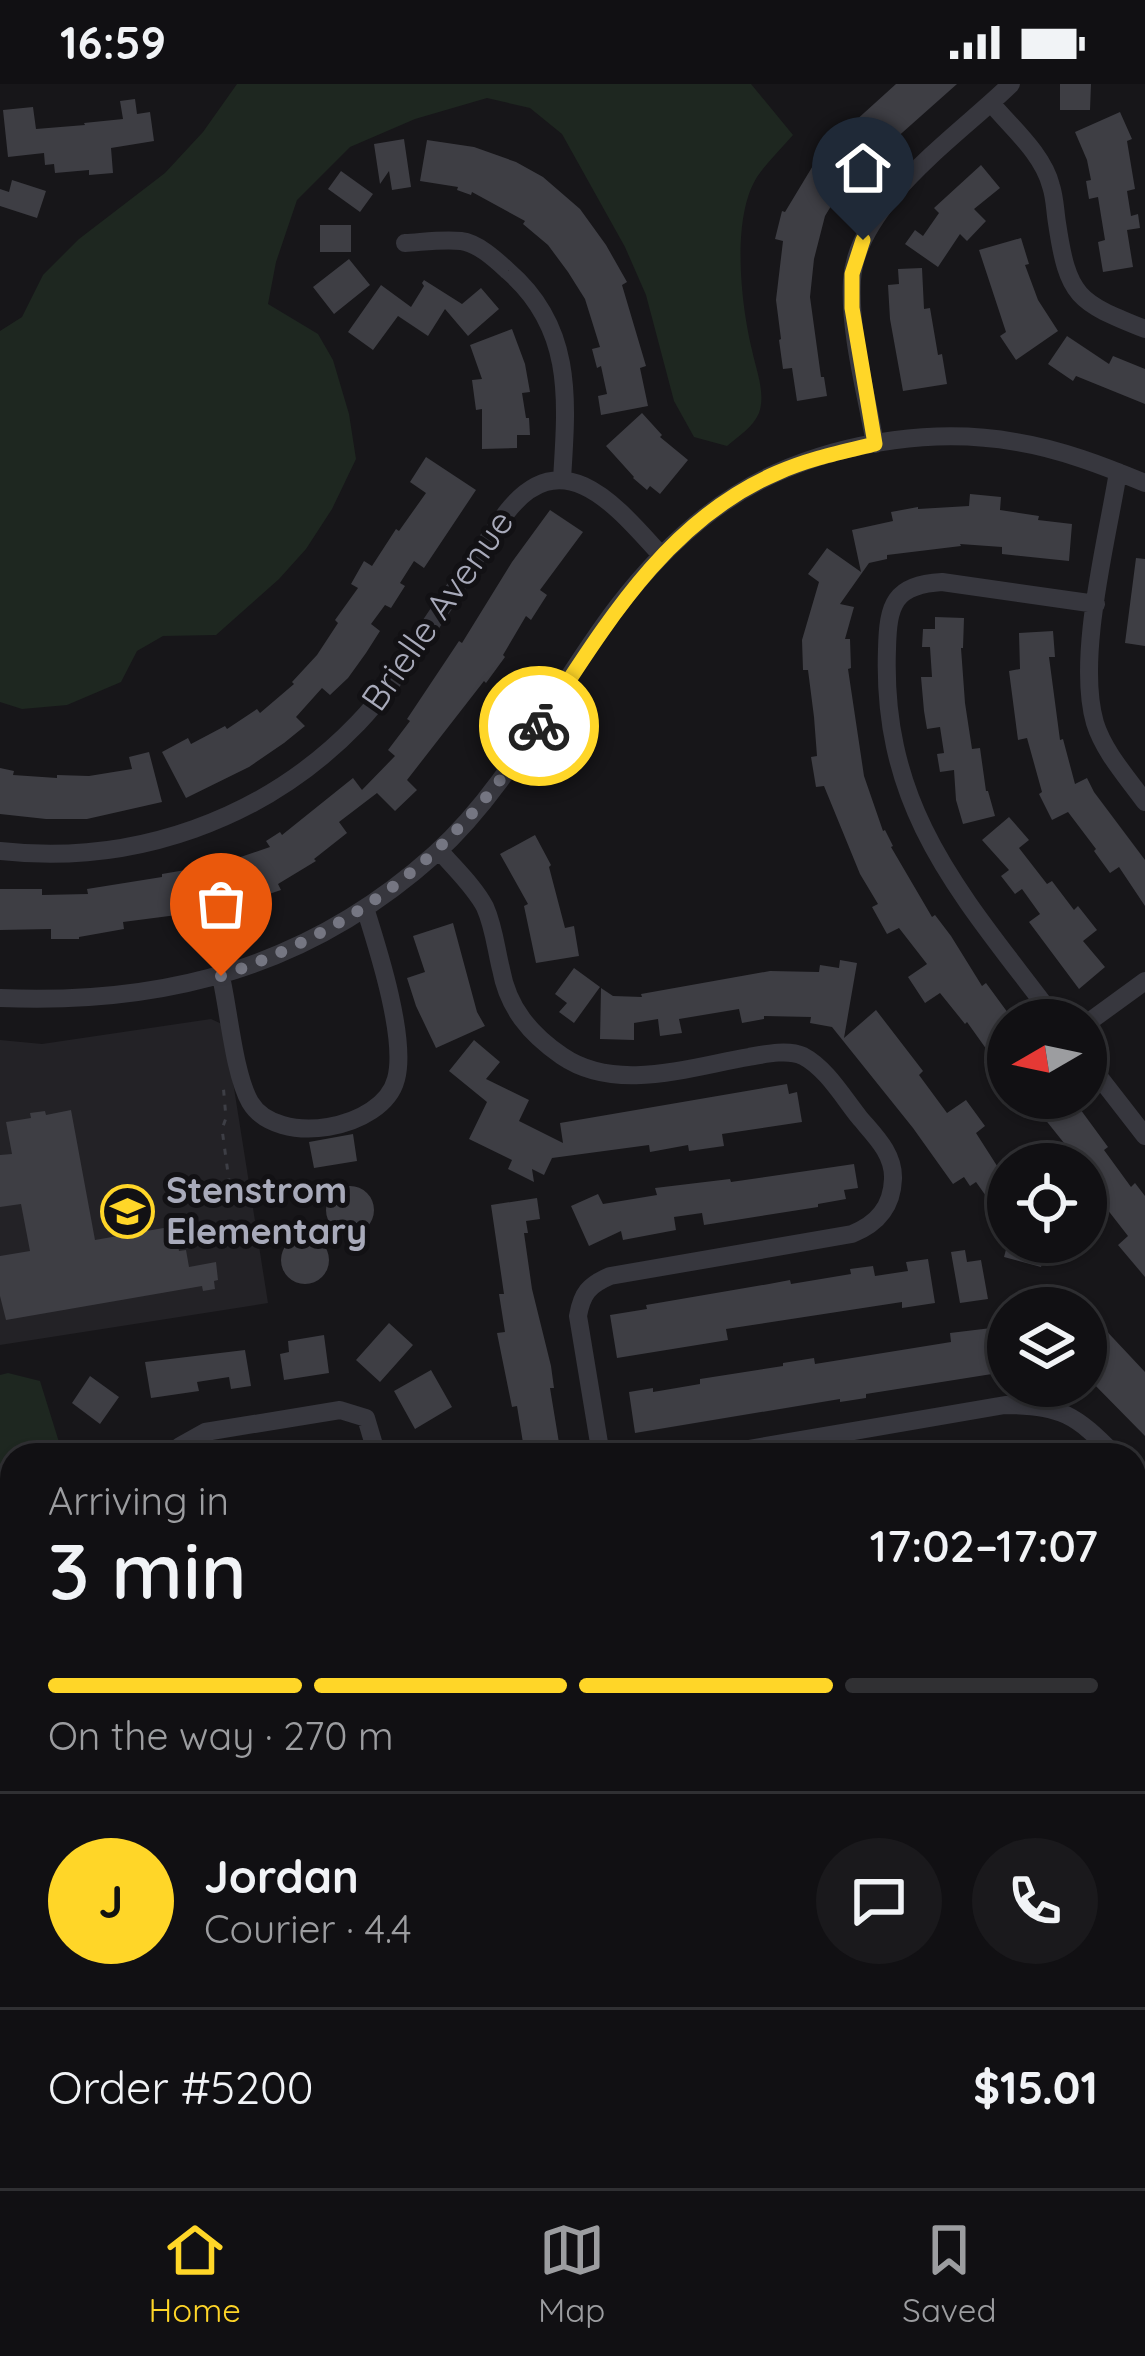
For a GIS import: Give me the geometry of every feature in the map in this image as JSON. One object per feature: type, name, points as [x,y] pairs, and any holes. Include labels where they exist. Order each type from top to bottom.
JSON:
[{"type":"street","points":[[875,444],[852,308],[852,274],[863,240],[898,187],[1011,84]]},
{"type":"street","points":[[991,103],[1040,160],[1051,184],[1063,261],[1073,287],[1107,314],[1145,329]]},
{"type":"street","points":[[405,243],[465,241],[520,280],[559,345],[566,405],[562,479],[610,500],[661,555]]},
{"type":"street","points":[[0,998],[92,999],[154,992],[221,976],[287,950],[365,908],[439,850],[495,786],[616,608],[661,555],[734,496],[776,473],[875,444],[967,437],[1065,454],[1145,483]]},
{"type":"street","points":[[1118,472],[1088,662],[1095,724],[1106,748],[1145,802]]},
{"type":"street","name":"Brielle Avenue","points":[[0,851],[66,853],[142,846],[201,827],[254,802],[312,765],[392,683],[520,493],[539,482],[562,479]]},
{"type":"street","points":[[1040,999],[956,886],[910,802],[897,760],[886,680],[891,608],[898,595],[924,583],[942,582],[1096,604]]},
{"type":"street","points":[[439,850],[484,907],[512,1006],[529,1030],[560,1055],[583,1069],[644,1075],[772,1053],[800,1054],[819,1068],[884,1146],[893,1166],[886,1208],[871,1226],[853,1234],[610,1276],[590,1285],[580,1299],[578,1316],[599,1443]]},
{"type":"street","points":[[221,976],[239,1076],[252,1106],[277,1125],[292,1128],[358,1120],[383,1104],[397,1078],[398,1061],[382,961],[365,908]]},
{"type":"street","points":[[1107,1009],[1145,981]]},
{"type":"street","points":[[1107,1087],[1145,1136]]},
{"type":"street","points":[[783,1443],[1004,1405],[1035,1405],[1068,1413],[1103,1443]]},
{"type":"street","points":[[186,1443],[206,1432],[340,1411],[366,1418],[373,1443]]},
{"type":"path","points":[[220,1195],[230,1188],[222,1129],[226,1118],[222,1077]]},
{"type":"shaded area","points":[[237,84],[751,84],[793,135],[757,177],[741,238],[742,286],[761,390],[759,413],[727,446],[694,437],[674,401],[646,295],[562,134],[530,108],[487,98],[415,119],[350,147],[297,200],[276,262],[268,304],[318,334],[333,360],[356,459],[306,549],[216,635],[163,636],[137,651],[121,682],[67,705],[22,709],[0,702],[0,331],[22,317],[43,275],[79,239],[165,173],[203,132]]},
{"type":"shaded area","name":"Stenstrom Elementary","points":[[211,1019],[224,1025],[268,1303],[0,1345],[0,1040],[42,1044]]},
{"type":"shaded area","points":[[0,1375],[40,1381],[59,1443],[0,1443]]},
{"type":"building","points":[[896,84],[957,84],[858,172],[854,168],[825,216],[810,297],[827,396],[797,401],[792,368],[783,369],[779,340],[776,300],[783,241],[775,239],[782,211],[820,154]]},
{"type":"building","points":[[1060,84],[1091,84],[1090,110],[1060,110]]},
{"type":"building","points":[[135,99],[137,114],[150,112],[154,141],[111,148],[113,173],[55,173],[54,164],[45,165],[44,153],[8,157],[3,110],[33,107],[36,129],[85,125],[123,119],[120,101]]},
{"type":"building","points":[[1120,112],[1132,139],[1127,141],[1135,189],[1127,191],[1131,216],[1138,214],[1140,228],[1127,230],[1133,267],[1103,272],[1098,242],[1105,240],[1098,197],[1089,199],[1087,160],[1075,132]]},
{"type":"building","points":[[404,139],[411,187],[392,190],[389,171],[380,184],[374,144]]},
{"type":"building","points":[[427,140],[474,147],[516,162],[543,177],[580,209],[627,282],[622,285],[646,366],[640,368],[648,406],[601,415],[598,396],[607,394],[592,349],[600,347],[585,299],[568,272],[525,221],[472,192],[420,181]]},
{"type":"building","points":[[981,165],[1000,188],[974,209],[986,221],[967,241],[960,234],[938,267],[905,244],[915,230],[923,236],[939,213],[934,208]]},
{"type":"building","points":[[341,171],[373,194],[360,212],[328,189]]},
{"type":"building","points":[[12,180],[46,191],[37,218],[0,206],[0,189],[9,192]]},
{"type":"building","points":[[320,225],[351,225],[351,252],[320,252]]},
{"type":"building","points":[[1021,238],[1038,300],[1058,331],[1016,360],[1000,336],[1006,332],[979,250]]},
{"type":"building","points":[[349,259],[370,285],[334,314],[313,287]]},
{"type":"building","points":[[922,268],[924,309],[930,308],[947,384],[903,391],[888,285],[899,284],[898,269]]},
{"type":"building","points":[[424,280],[462,304],[481,288],[499,309],[468,336],[445,309],[428,336],[398,316],[373,350],[348,332],[381,285],[411,307]]},
{"type":"building","points":[[512,329],[530,392],[522,393],[530,435],[517,435],[517,448],[482,449],[482,409],[476,410],[472,380],[482,379],[470,345]]},
{"type":"building","points":[[1067,336],[1109,364],[1113,356],[1145,369],[1145,404],[1076,376],[1073,381],[1048,364]]},
{"type":"building","points":[[642,413],[660,437],[688,460],[660,494],[633,478],[606,446]]},
{"type":"building","points":[[426,457],[476,490],[424,568],[414,561],[391,608],[385,605],[371,624],[380,631],[366,653],[330,695],[322,688],[296,717],[305,726],[284,743],[249,767],[186,798],[162,752],[188,738],[191,744],[227,729],[257,709],[260,713],[294,684],[358,588],[351,584],[364,561],[372,566],[426,493],[410,482]]},
{"type":"building","points":[[970,494],[1001,497],[1000,510],[1072,524],[1069,561],[960,544],[887,555],[887,559],[869,563],[840,604],[854,607],[845,639],[850,639],[848,669],[864,776],[883,831],[932,917],[951,936],[982,986],[986,983],[998,999],[987,999],[987,1050],[940,993],[925,1003],[908,977],[927,964],[899,928],[887,934],[824,786],[816,787],[811,757],[817,756],[814,717],[808,670],[803,670],[802,640],[819,582],[808,574],[827,548],[861,572],[852,530],[893,521],[891,512],[969,506]]},
{"type":"building","points":[[550,510],[583,532],[540,590],[547,595],[531,620],[526,616],[505,657],[407,780],[417,790],[395,811],[377,793],[339,822],[347,833],[316,861],[278,884],[281,890],[251,900],[248,893],[200,908],[200,912],[123,922],[124,929],[79,939],[51,939],[51,929],[0,930],[0,889],[42,889],[42,895],[88,894],[87,889],[162,877],[225,857],[226,862],[270,847],[266,841],[282,835],[353,778],[362,790],[395,756],[388,750],[410,721],[407,719]]},
{"type":"building","points":[[1136,558],[1145,559],[1145,646],[1125,643]]},
{"type":"building","points":[[935,617],[964,618],[961,648],[972,749],[980,748],[995,816],[963,824],[954,770],[940,772],[937,754],[944,753],[940,727],[927,729],[924,711],[921,677],[932,677],[930,647],[922,647],[923,629],[935,629]]},
{"type":"building","points":[[1053,631],[1055,657],[1049,657],[1060,740],[1075,784],[1087,778],[1145,860],[1145,906],[1119,867],[1110,873],[1068,812],[1052,820],[1039,794],[1027,738],[1018,740],[1009,671],[1020,669],[1019,633]]},
{"type":"building","points":[[149,752],[162,802],[87,819],[0,814],[0,768],[14,771],[13,775],[89,776],[132,769],[129,757]]},
{"type":"building","points":[[1009,817],[1029,840],[1019,848],[1047,884],[1052,881],[1097,930],[1083,941],[1105,967],[1079,989],[1029,922],[1040,914],[1022,889],[1015,894],[1001,876],[1009,870],[982,840]]},
{"type":"building","points":[[535,835],[551,865],[565,928],[574,926],[579,956],[536,963],[524,906],[528,904],[500,854]]},
{"type":"building","points":[[453,923],[485,1026],[436,1048],[407,978],[425,972],[413,936]]},
{"type":"building","points":[[840,960],[857,963],[844,1038],[876,1010],[923,1071],[919,1075],[947,1113],[966,1100],[985,1126],[976,1133],[987,1150],[987,1197],[976,1182],[970,1186],[964,1177],[953,1184],[832,1027],[810,1023],[811,1017],[764,1016],[742,1023],[739,1009],[679,1019],[682,1033],[660,1036],[658,1019],[634,1023],[634,1040],[600,1039],[601,988],[613,996],[642,997],[770,971],[819,972],[820,965],[839,968]]},
{"type":"building","points":[[574,968],[600,987],[574,1023],[559,1012],[567,1003],[555,994]]},
{"type":"building","points":[[474,1040],[500,1062],[486,1079],[529,1100],[519,1121],[563,1143],[560,1123],[787,1084],[789,1094],[797,1092],[802,1122],[722,1134],[724,1146],[689,1151],[688,1145],[650,1152],[649,1145],[552,1158],[544,1175],[532,1169],[534,1182],[508,1169],[512,1160],[469,1139],[487,1102],[449,1071]]},
{"type":"building","points":[[71,1110],[95,1240],[175,1226],[179,1251],[186,1250],[189,1267],[216,1262],[215,1289],[203,1291],[202,1286],[6,1320],[0,1296],[0,1256],[30,1251],[21,1204],[0,1207],[0,1155],[12,1154],[6,1122],[31,1118],[30,1113]]},
{"type":"building","points":[[1045,1119],[1087,1119],[1105,1143],[1064,1143]]},
{"type":"building","points":[[353,1134],[357,1161],[314,1168],[309,1142]]},
{"type":"building","points":[[1107,1154],[1131,1187],[1135,1183],[1145,1196],[1145,1277],[1118,1245],[1128,1236],[1107,1209]]},
{"type":"building","points":[[854,1164],[858,1188],[844,1190],[846,1199],[704,1225],[702,1213],[674,1217],[676,1230],[623,1240],[621,1231],[589,1246],[571,1206],[598,1194],[603,1204],[657,1195],[655,1188]]},
{"type":"building","points":[[350,1186],[367,1193],[374,1210],[367,1227],[350,1234],[333,1227],[326,1210],[333,1193]]},
{"type":"building","points":[[537,1198],[540,1219],[526,1221],[528,1233],[524,1233],[551,1366],[559,1443],[523,1443],[517,1406],[512,1407],[497,1333],[505,1332],[499,1294],[504,1294],[491,1205]]},
{"type":"building","points":[[305,1236],[322,1243],[329,1260],[322,1277],[305,1284],[288,1277],[281,1260],[288,1243]]},
{"type":"building","points":[[965,1250],[967,1262],[981,1260],[987,1299],[960,1303],[951,1252]]},
{"type":"building","points":[[928,1259],[935,1303],[902,1308],[902,1302],[726,1329],[728,1340],[617,1358],[610,1315],[790,1280],[791,1284],[851,1274],[850,1269],[873,1266],[875,1276],[908,1271],[906,1262]]},
{"type":"building","points":[[389,1323],[413,1345],[380,1382],[356,1360]]},
{"type":"building","points":[[987,1329],[987,1375],[635,1433],[629,1392],[700,1384],[700,1379],[814,1358],[815,1364],[951,1342],[950,1333]]},
{"type":"building","points":[[1107,1332],[1145,1372],[1145,1436],[1107,1397]]},
{"type":"building","points":[[324,1335],[329,1373],[284,1380],[280,1354],[289,1352],[288,1341]]},
{"type":"building","points":[[245,1350],[251,1386],[231,1389],[229,1377],[197,1382],[199,1391],[151,1398],[145,1362]]},
{"type":"building","points":[[431,1370],[452,1407],[415,1429],[394,1391]]},
{"type":"building","points":[[90,1376],[119,1397],[100,1424],[72,1403]]},
{"type":"way so far","points":[[221,976],[307,941],[401,883],[482,805],[539,726]]},
{"type":"place","name":"Stenstrom Elementary","points":[[127,1211]]},
{"type":"route","points":[[539,726],[616,608],[661,555],[734,496],[776,473],[875,444],[852,308],[852,274],[863,240]]}]
